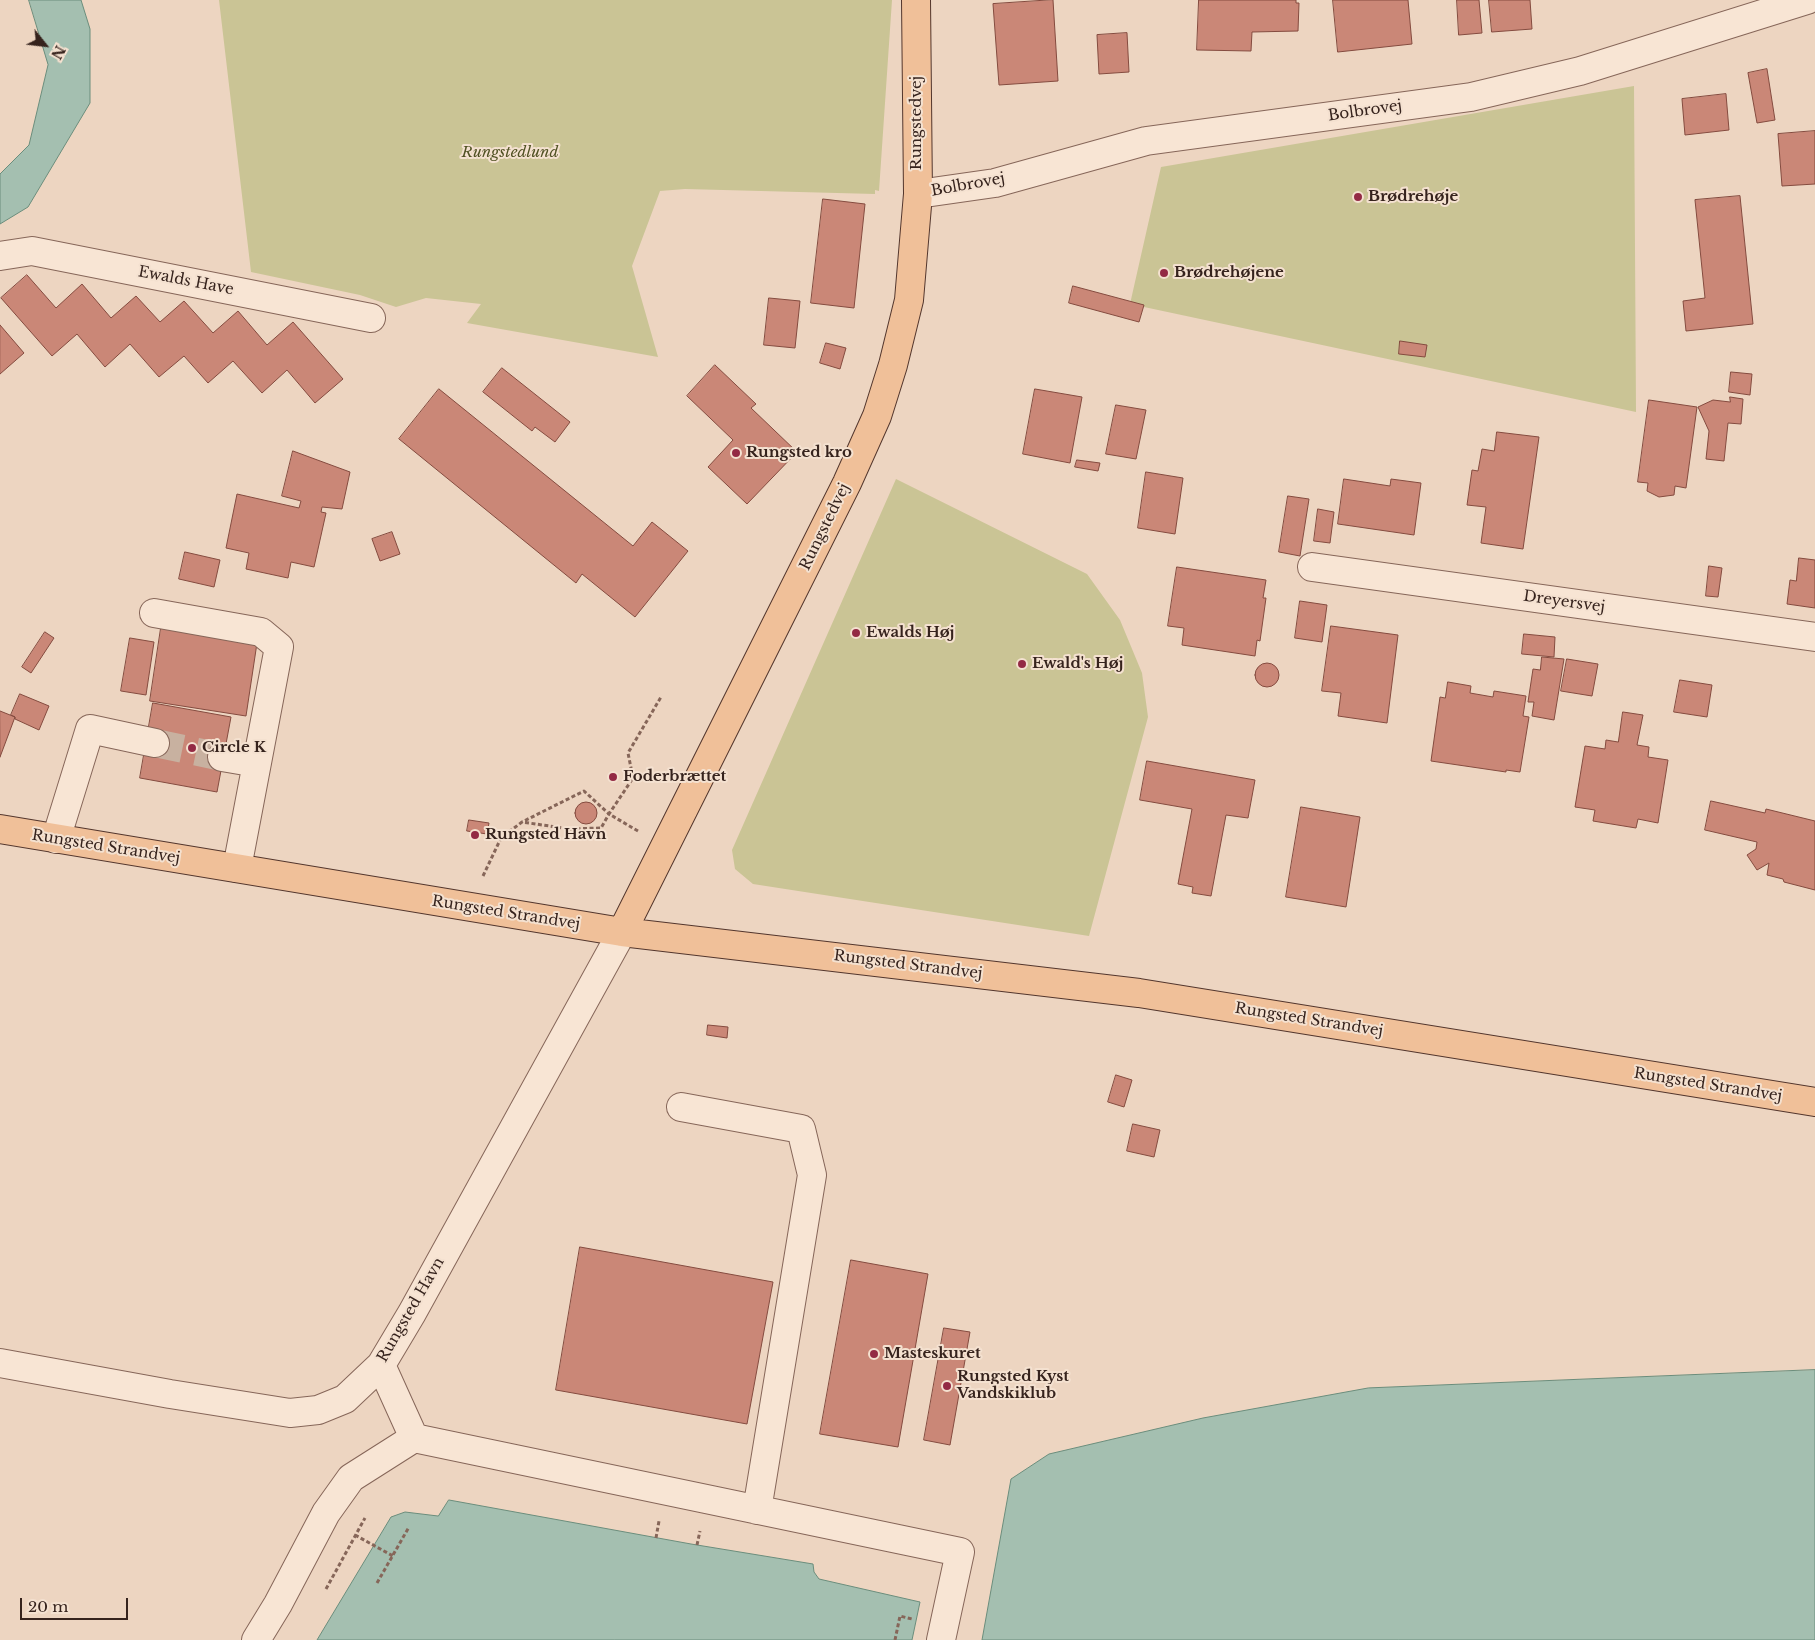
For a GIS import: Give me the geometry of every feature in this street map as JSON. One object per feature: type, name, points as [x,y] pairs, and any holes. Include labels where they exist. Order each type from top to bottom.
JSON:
[{"type":"main road","name":"Rungstedvej","points":[[622,932],[847,483],[877,416],[894,365],[908,300],[918,194],[916,0]]},
{"type":"main road","name":"Rungsted Strandvej","points":[[0,829],[622,932],[1139,993],[1815,1102]]},
{"type":"street","name":"Bolbrovej","points":[[918,194],[995,183],[1146,141],[1471,97],[1580,71],[1807,0]]},
{"type":"street","name":"Ewalds Have","points":[[0,256],[32,251],[371,318]]},
{"type":"street","name":"Dreyersvej","points":[[1312,567],[1815,637]]},
{"type":"street","points":[[154,613],[261,632],[279,647],[237,868]]},
{"type":"street","points":[[56,839],[90,729],[155,743]]},
{"type":"street","points":[[222,757],[258,763]]},
{"type":"street","name":"Rungsted Havn","points":[[0,1364],[290,1413],[318,1410],[344,1399],[381,1365],[412,1313],[622,932]]},
{"type":"street","points":[[681,1107],[801,1128],[812,1175],[757,1510]]},
{"type":"street","points":[[381,1365],[414,1438]]},
{"type":"street","points":[[256,1640],[278,1604],[326,1513],[351,1478],[414,1438],[960,1552],[941,1640]]},
{"type":"path","points":[[522,822],[570,829],[601,828],[633,778],[628,753],[660,697]]},
{"type":"path","points":[[469,907],[501,838],[522,822],[584,791],[609,814],[665,846]]},
{"type":"path","points":[[322,1596],[369,1511]]},
{"type":"path","points":[[378,1583],[409,1527]]},
{"type":"path","points":[[355,1535],[393,1556]]},
{"type":"path","points":[[895,1640],[900,1616],[917,1620]]},
{"type":"green space","name":"Rungstedlund","points":[[219,0],[892,0],[879,191],[875,190],[875,194],[685,189],[660,191],[632,266],[658,357],[467,323],[481,304],[426,298],[396,307],[360,295],[251,272]]},
{"type":"green space","points":[[1634,86],[1636,412],[1130,304],[1161,167]]},
{"type":"green space","points":[[896,479],[1087,574],[1120,620],[1142,673],[1148,717],[1089,936],[753,884],[735,869],[732,850]]},
{"type":"shaded area","points":[[29,0],[81,0],[90,29],[90,103],[28,207],[0,224],[0,174],[29,145],[48,65]]},
{"type":"shaded area","points":[[1815,1370],[1815,1640],[982,1640],[1011,1479],[1049,1454],[1203,1418],[1368,1388]]},
{"type":"shaded area","points":[[449,1500],[813,1564],[814,1572],[819,1579],[920,1602],[912,1640],[317,1640],[391,1517],[405,1512],[438,1516]]},
{"type":"building","points":[[1053,0],[1058,81],[999,85],[993,4]]},
{"type":"building","points":[[1199,0],[1296,0],[1296,3],[1299,3],[1298,31],[1252,32],[1251,51],[1197,50]]},
{"type":"building","points":[[1333,0],[1408,0],[1412,44],[1338,52]]},
{"type":"building","points":[[1457,0],[1479,0],[1482,33],[1459,35]]},
{"type":"building","points":[[1489,0],[1530,0],[1532,29],[1492,32]]},
{"type":"building","points":[[1127,33],[1129,72],[1099,74],[1097,35]]},
{"type":"building","points":[[1767,69],[1775,120],[1757,123],[1748,73]]},
{"type":"building","points":[[1726,94],[1729,130],[1685,135],[1682,99]]},
{"type":"building","points":[[1815,131],[1815,184],[1782,186],[1778,134]]},
{"type":"building","points":[[1740,196],[1753,324],[1686,331],[1683,301],[1705,298],[1695,200]]},
{"type":"building","points":[[823,199],[865,204],[854,308],[811,303]]},
{"type":"building","points":[[27,275],[56,308],[82,284],[111,318],[136,296],[160,322],[184,301],[213,333],[238,311],[267,345],[293,322],[343,379],[315,403],[287,370],[262,393],[233,361],[208,383],[184,356],[159,377],[130,344],[105,367],[77,334],[52,356],[1,298]]},
{"type":"building","points":[[1073,286],[1144,305],[1139,322],[1069,303]]},
{"type":"building","points":[[769,298],[800,301],[795,348],[764,345]]},
{"type":"building","points":[[0,325],[24,353],[0,374]]},
{"type":"building","points":[[1400,341],[1427,345],[1425,357],[1399,354]]},
{"type":"building","points":[[826,343],[846,348],[840,369],[820,363]]},
{"type":"building","points":[[715,365],[756,404],[751,408],[797,452],[747,504],[708,467],[733,440],[687,396]]},
{"type":"building","points":[[502,368],[570,422],[555,442],[535,427],[532,431],[483,392]]},
{"type":"building","points":[[1731,372],[1752,374],[1750,395],[1729,392]]},
{"type":"building","points":[[439,389],[633,546],[652,522],[688,551],[635,617],[582,574],[576,583],[399,439]]},
{"type":"building","points":[[1035,389],[1082,397],[1070,463],[1023,454]]},
{"type":"building","points":[[1730,397],[1743,399],[1741,424],[1728,423],[1724,461],[1706,459],[1709,431],[1698,407],[1713,400],[1730,402]]},
{"type":"building","points":[[1649,400],[1697,407],[1686,488],[1675,486],[1674,495],[1659,497],[1647,491],[1648,483],[1638,482]]},
{"type":"building","points":[[1116,405],[1146,410],[1136,459],[1106,454]]},
{"type":"building","points":[[1497,432],[1539,437],[1523,549],[1481,543],[1486,507],[1467,505],[1472,470],[1478,471],[1482,449],[1494,451]]},
{"type":"building","points":[[293,451],[350,472],[342,509],[322,507],[321,512],[326,513],[314,567],[291,562],[288,578],[246,569],[249,553],[226,548],[237,494],[299,508],[301,501],[282,496]]},
{"type":"building","points":[[1077,460],[1100,463],[1098,471],[1075,467]]},
{"type":"building","points":[[1146,472],[1183,478],[1175,534],[1138,528]]},
{"type":"building","points":[[1344,479],[1390,486],[1391,479],[1421,483],[1414,535],[1338,524]]},
{"type":"building","points":[[1288,496],[1309,499],[1300,556],[1279,552]]},
{"type":"building","points":[[1318,509],[1334,512],[1330,543],[1314,541]]},
{"type":"building","points":[[392,532],[400,554],[380,561],[372,539]]},
{"type":"building","points":[[185,552],[220,560],[214,587],[179,579]]},
{"type":"building","points":[[1799,558],[1815,560],[1815,608],[1787,604],[1790,580],[1796,581]]},
{"type":"building","points":[[1709,566],[1722,568],[1718,597],[1706,596]]},
{"type":"building","points":[[1177,567],[1266,580],[1263,598],[1266,598],[1260,641],[1257,640],[1255,656],[1182,645],[1184,628],[1168,626]]},
{"type":"building","points":[[1300,601],[1327,605],[1322,642],[1295,638]]},
{"type":"building","points":[[1331,626],[1398,635],[1387,723],[1338,716],[1341,693],[1322,691]]},
{"type":"building","points":[[161,628],[257,643],[246,716],[150,701]]},
{"type":"building","points":[[45,632],[54,638],[31,673],[22,667]]},
{"type":"building","points":[[1524,634],[1555,637],[1554,657],[1522,654]]},
{"type":"building","points":[[130,638],[154,642],[146,695],[121,691]]},
{"type":"building","points":[[1542,657],[1564,659],[1554,720],[1532,716],[1534,702],[1528,702],[1533,669],[1540,670]]},
{"type":"building","points":[[1567,659],[1598,664],[1592,696],[1561,691]]},
{"type":"building","points":[[1267,663],[1275,667],[1279,675],[1275,683],[1267,687],[1259,683],[1255,675],[1259,667]]},
{"type":"building","points":[[1680,680],[1712,685],[1707,717],[1674,712]]},
{"type":"building","points":[[1448,682],[1471,686],[1470,693],[1493,697],[1494,691],[1526,696],[1523,716],[1529,717],[1520,772],[1506,770],[1506,772],[1431,761],[1440,697],[1445,698]]},
{"type":"building","points":[[20,694],[49,706],[39,730],[15,719],[11,715]]},
{"type":"building","points":[[153,703],[231,717],[217,792],[140,778]]},
{"type":"building","points":[[0,711],[15,717],[0,757]]},
{"type":"building","points":[[1623,712],[1643,715],[1637,745],[1649,747],[1648,757],[1668,760],[1658,823],[1638,819],[1636,828],[1593,821],[1595,810],[1575,807],[1585,746],[1605,749],[1606,740],[1618,742]]},
{"type":"building","points":[[1147,761],[1255,780],[1248,818],[1226,815],[1211,896],[1192,893],[1193,887],[1178,884],[1192,809],[1140,800]]},
{"type":"building","points":[[1711,801],[1765,813],[1766,809],[1815,821],[1815,890],[1784,882],[1783,879],[1767,875],[1769,863],[1757,870],[1747,855],[1756,849],[1757,842],[1705,830]]},
{"type":"building","points":[[582,802],[590,802],[597,809],[597,817],[590,824],[582,824],[575,817],[575,809]]},
{"type":"building","points":[[1301,807],[1360,817],[1346,907],[1286,897]]},
{"type":"building","points":[[469,820],[489,823],[487,834],[467,831]]},
{"type":"building","points":[[708,1025],[728,1027],[727,1038],[707,1035]]},
{"type":"building","points":[[1116,1075],[1132,1080],[1124,1107],[1108,1102]]},
{"type":"building","points":[[1133,1124],[1160,1130],[1154,1157],[1127,1151]]},
{"type":"building","points":[[580,1247],[773,1282],[747,1424],[556,1390]]},
{"type":"building","name":"Masteskuret","points":[[851,1260],[928,1274],[898,1447],[820,1434]]},
{"type":"building","name":"Rungsted Kyst Vandskiklub","points":[[944,1328],[970,1332],[950,1445],[924,1440]]},
{"type":"tunnel","points":[[155,743],[222,757]]},
{"type":"place","name":"Brødrehøje","points":[[1358,197]]},
{"type":"place","name":"Brødrehøjene","points":[[1164,273]]},
{"type":"place","name":"Rungsted kro","points":[[736,453]]},
{"type":"place","name":"Ewalds Høj","points":[[856,633]]},
{"type":"place","name":"Ewald's Høj","points":[[1022,664]]},
{"type":"place","name":"Circle K","points":[[192,748]]},
{"type":"place","name":"Foderbrættet","points":[[613,777]]},
{"type":"place","name":"Rungsted Havn","points":[[475,835]]},
{"type":"place","name":"Masteskuret","points":[[874,1354]]},
{"type":"place","name":"Rungsted Kyst Vandskiklub","points":[[947,1386]]}]
